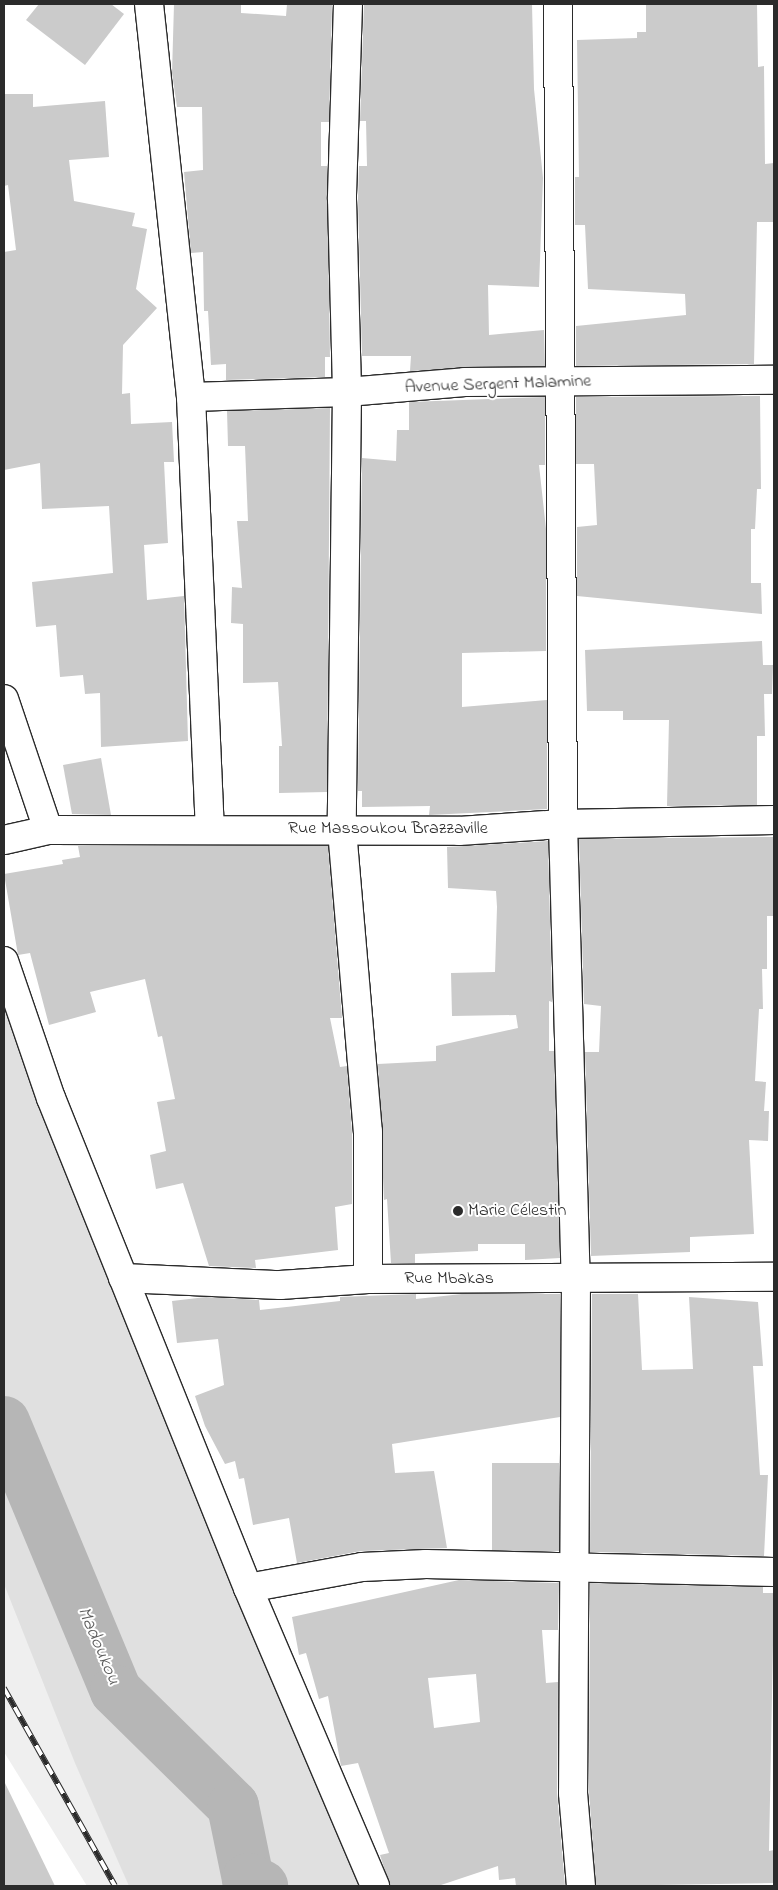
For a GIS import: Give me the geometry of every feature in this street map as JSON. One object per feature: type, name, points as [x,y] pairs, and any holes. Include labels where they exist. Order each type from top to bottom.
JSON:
[{"type":"street","points":[[149,4],[191,397],[210,828]]},
{"type":"street","points":[[348,4],[342,199],[347,392],[342,830],[368,1132],[368,1279]]},
{"type":"street","points":[[558,4],[563,824],[576,1279],[572,1569],[574,1793],[581,1886]]},
{"type":"street","name":"Avenue Sergent Malamine","points":[[191,397],[347,392],[465,382],[560,383],[774,380]]},
{"type":"street","points":[[4,699],[48,830]]},
{"type":"street","name":"Rue Massoukou Brazzaville","points":[[4,840],[48,830],[210,828],[458,831],[563,824],[774,820]]},
{"type":"street","points":[[4,960],[51,1098],[248,1588],[375,1886]]},
{"type":"street","name":"Rue Mbakas","points":[[124,1278],[280,1285],[368,1279],[774,1277]]},
{"type":"street","points":[[248,1588],[362,1566],[774,1572]]},
{"type":"shaded area","points":[[4,980],[373,1886],[129,1886],[75,1763],[4,1584]]},
{"type":"shaded area","points":[[4,1502],[159,1886],[87,1886],[4,1752]]},
{"type":"building","points":[[39,4],[111,4],[124,14],[85,65],[26,20]]},
{"type":"building","points":[[174,4],[241,4],[241,13],[286,16],[287,4],[332,4],[329,122],[321,122],[321,166],[327,166],[330,357],[325,357],[325,377],[226,380],[226,364],[211,365],[208,311],[204,311],[203,252],[191,253],[184,172],[203,170],[202,107],[177,107],[172,73]]},
{"type":"building","points":[[364,4],[532,4],[534,89],[543,178],[539,287],[488,285],[489,335],[544,330],[545,366],[410,371],[411,356],[362,356],[358,199],[359,166],[367,166],[366,121],[360,121]]},
{"type":"building","points":[[646,4],[757,4],[758,67],[764,66],[765,164],[774,163],[774,222],[757,222],[754,364],[576,366],[576,326],[686,315],[685,294],[588,289],[585,225],[575,225],[575,177],[579,177],[577,40],[637,38],[637,32],[646,32]]},
{"type":"building","points":[[4,94],[33,94],[33,107],[105,101],[109,157],[69,160],[74,201],[135,213],[132,226],[147,229],[136,289],[157,308],[123,345],[122,394],[130,393],[131,424],[172,422],[174,462],[164,462],[168,543],[144,545],[147,600],[184,596],[188,741],[101,747],[100,693],[85,694],[83,675],[60,677],[56,625],[36,627],[32,582],[113,573],[109,506],[42,509],[40,463],[4,470],[4,252],[16,250],[8,185],[4,186]]},
{"type":"building","points":[[760,396],[761,489],[757,489],[755,529],[751,529],[751,583],[761,583],[762,614],[577,596],[577,527],[597,525],[594,464],[576,464],[576,397]]},
{"type":"building","points":[[545,397],[545,465],[539,465],[546,529],[546,651],[462,653],[462,707],[547,700],[547,809],[429,815],[430,806],[362,807],[362,791],[358,791],[362,458],[396,461],[397,430],[409,430],[409,402]]},
{"type":"building","points":[[330,408],[327,792],[279,793],[279,746],[282,746],[278,682],[243,683],[243,624],[231,623],[232,587],[242,588],[237,521],[248,521],[245,446],[228,446],[227,411]]},
{"type":"building","points":[[762,641],[763,665],[773,665],[772,694],[764,694],[765,736],[757,736],[757,805],[667,806],[669,720],[623,720],[623,711],[587,711],[585,650]]},
{"type":"building","points":[[101,758],[111,815],[72,814],[63,765]]},
{"type":"building","points":[[774,837],[774,916],[767,916],[767,969],[762,969],[763,1009],[759,1009],[755,1081],[766,1082],[764,1111],[769,1111],[768,1141],[749,1140],[754,1234],[690,1237],[690,1252],[591,1256],[585,1052],[599,1052],[601,1006],[584,1004],[579,839]]},
{"type":"building","points":[[548,841],[552,1002],[549,1001],[549,1051],[554,1051],[560,1258],[525,1260],[525,1244],[478,1244],[478,1251],[415,1254],[415,1263],[391,1263],[387,1199],[384,1200],[378,1064],[436,1061],[436,1046],[518,1028],[516,1015],[452,1016],[451,973],[495,972],[497,907],[496,891],[448,888],[447,847]]},
{"type":"building","points":[[78,846],[328,846],[342,1018],[330,1018],[340,1067],[347,1066],[352,1133],[352,1204],[335,1207],[338,1250],[255,1260],[256,1268],[209,1266],[183,1183],[156,1189],[150,1155],[166,1151],[157,1102],[175,1099],[162,1036],[158,1037],[145,979],[90,992],[96,1012],[49,1025],[30,953],[18,955],[4,874],[63,864],[62,860],[80,857]]},
{"type":"building","points":[[416,1294],[416,1299],[462,1294],[560,1294],[560,1417],[392,1444],[395,1473],[434,1471],[447,1548],[361,1551],[297,1563],[289,1518],[253,1525],[244,1478],[239,1479],[235,1461],[225,1464],[205,1426],[195,1396],[224,1385],[218,1339],[177,1343],[172,1301],[206,1297],[259,1300],[260,1310],[340,1301],[340,1297]]},
{"type":"building","points":[[592,1294],[638,1294],[642,1370],[693,1369],[689,1297],[758,1302],[763,1366],[753,1366],[760,1475],[768,1475],[764,1556],[590,1552]]},
{"type":"building","points":[[492,1463],[559,1463],[559,1551],[492,1551]]},
{"type":"building","points":[[459,1580],[559,1583],[558,1630],[542,1630],[546,1683],[558,1682],[557,1793],[565,1886],[516,1886],[515,1878],[499,1880],[498,1866],[438,1886],[390,1886],[380,1855],[389,1853],[358,1763],[341,1766],[328,1696],[319,1699],[306,1653],[299,1655],[292,1617]],"holes":[[[476,1674],[480,1722],[434,1728],[428,1678]]]},
{"type":"building","points":[[590,1583],[763,1587],[763,1593],[774,1593],[769,1851],[774,1850],[774,1883],[596,1886],[589,1792]]},
{"type":"building","points":[[4,1781],[55,1886],[4,1886]]},
{"type":"waterway","name":"Madoukou","points":[[4,1422],[116,1691],[233,1806],[248,1879],[262,1886]]},
{"type":"railway","points":[[4,1688],[115,1886]]},
{"type":"place","name":"Marie Célestin","points":[[458,1211]]}]
